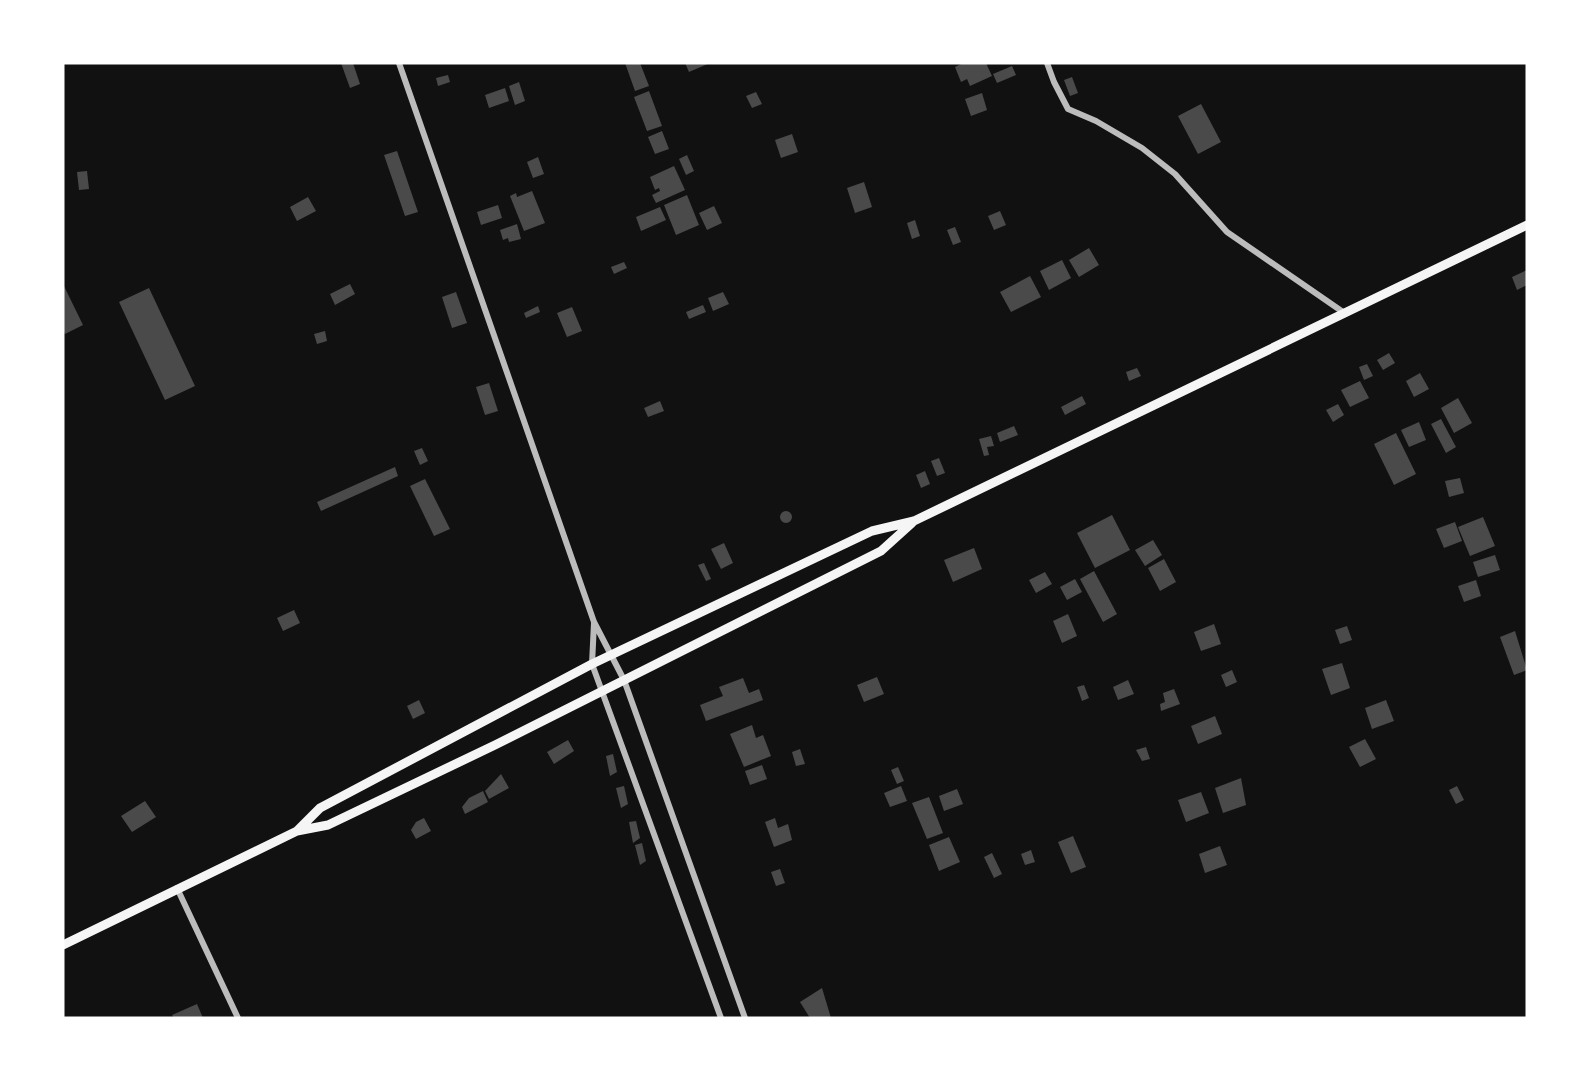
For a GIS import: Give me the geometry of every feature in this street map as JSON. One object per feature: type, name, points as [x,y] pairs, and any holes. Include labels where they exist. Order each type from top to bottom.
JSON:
[{"type":"main road","points":[[297,831],[320,808],[612,654],[872,531],[914,521],[1527,225]]},
{"type":"main road","points":[[63,945],[297,831],[328,825],[604,691],[881,551],[914,521]]},
{"type":"street","points":[[399,63],[594,622],[624,680],[746,1018]]},
{"type":"street","points":[[1047,63],[1068,109],[1096,121],[1142,148],[1175,174],[1227,232],[1343,312]]},
{"type":"street","points":[[594,622],[592,664],[604,691],[721,1018]]},
{"type":"street","points":[[177,888],[238,1018]]},
{"type":"building","points":[[341,63],[353,63],[360,84],[350,88]]},
{"type":"building","points":[[625,63],[640,63],[649,86],[635,91]]},
{"type":"building","points":[[685,63],[710,63],[689,72]]},
{"type":"building","points":[[963,63],[986,63],[992,76],[970,86],[967,79],[961,82],[955,67]]},
{"type":"building","points":[[1012,66],[1016,75],[997,83],[993,74]]},
{"type":"building","points":[[448,75],[450,82],[438,86],[436,78]]},
{"type":"building","points":[[1072,77],[1078,93],[1070,96],[1064,80]]},
{"type":"building","points":[[519,82],[525,101],[515,105],[509,86]]},
{"type":"building","points":[[505,88],[509,101],[489,108],[485,95]]},
{"type":"building","points":[[649,91],[662,126],[647,131],[634,97]]},
{"type":"building","points":[[756,92],[762,104],[752,108],[746,96]]},
{"type":"building","points":[[982,93],[987,110],[971,116],[965,99]]},
{"type":"building","points":[[1201,104],[1221,142],[1198,154],[1178,116]]},
{"type":"building","points":[[662,131],[669,149],[655,154],[648,137]]},
{"type":"building","points":[[792,134],[798,152],[781,158],[775,140]]},
{"type":"building","points":[[397,151],[418,212],[405,216],[384,155]]},
{"type":"building","points":[[687,155],[694,171],[686,175],[679,159]]},
{"type":"building","points":[[538,157],[544,174],[533,178],[527,162]]},
{"type":"building","points":[[674,166],[685,190],[656,203],[652,195],[660,191],[659,188],[655,190],[650,177]]},
{"type":"building","points":[[87,171],[89,189],[79,190],[77,172]]},
{"type":"building","points":[[864,182],[872,207],[855,213],[847,188]]},
{"type":"building","points":[[532,191],[545,223],[524,231],[510,196],[516,193],[517,197]]},
{"type":"building","points":[[687,195],[699,225],[676,235],[664,205]]},
{"type":"building","points":[[308,197],[316,211],[297,221],[290,207]]},
{"type":"building","points":[[498,205],[502,218],[481,225],[477,212]]},
{"type":"building","points":[[714,206],[722,223],[707,230],[699,213]]},
{"type":"building","points":[[660,207],[666,220],[641,231],[636,217]]},
{"type":"building","points":[[1000,211],[1006,225],[994,230],[988,216]]},
{"type":"building","points":[[915,220],[920,236],[912,239],[907,223]]},
{"type":"building","points":[[517,224],[521,239],[509,242],[508,238],[503,240],[500,230]]},
{"type":"building","points":[[955,227],[961,242],[953,245],[947,230]]},
{"type":"building","points":[[1089,248],[1099,265],[1079,277],[1069,260]]},
{"type":"building","points":[[1062,260],[1071,278],[1049,290],[1040,271]]},
{"type":"building","points":[[624,262],[627,268],[614,274],[611,267]]},
{"type":"building","points":[[1527,270],[1527,285],[1517,290],[1512,277]]},
{"type":"building","points":[[1030,276],[1041,297],[1011,312],[1000,292]]},
{"type":"building","points":[[63,284],[83,325],[65,334],[63,330]]},
{"type":"building","points":[[350,284],[355,294],[335,305],[330,294]]},
{"type":"building","points":[[149,288],[195,386],[165,400],[119,302]]},
{"type":"building","points":[[456,292],[467,323],[452,328],[442,297]]},
{"type":"building","points":[[723,292],[729,304],[713,311],[708,298]]},
{"type":"building","points":[[703,305],[706,312],[689,319],[686,312]]},
{"type":"building","points":[[538,306],[540,312],[526,318],[524,313]]},
{"type":"building","points":[[572,307],[582,331],[567,337],[557,313]]},
{"type":"building","points":[[325,331],[327,341],[317,344],[314,334]]},
{"type":"building","points":[[1389,353],[1395,363],[1383,370],[1377,360]]},
{"type":"building","points":[[1367,364],[1373,376],[1364,380],[1359,367]]},
{"type":"building","points":[[1137,368],[1141,376],[1129,381],[1126,372]]},
{"type":"building","points":[[1420,373],[1429,389],[1414,397],[1406,381]]},
{"type":"building","points":[[1360,381],[1369,398],[1350,407],[1341,390]]},
{"type":"building","points":[[489,383],[498,411],[485,415],[476,387]]},
{"type":"building","points":[[1082,396],[1086,404],[1065,415],[1061,407]]},
{"type":"building","points":[[1458,398],[1472,423],[1454,433],[1441,408]]},
{"type":"building","points":[[660,401],[664,411],[648,417],[644,408]]},
{"type":"building","points":[[1338,404],[1344,415],[1333,422],[1326,410]]},
{"type":"building","points":[[1441,419],[1456,447],[1446,453],[1431,424]]},
{"type":"building","points":[[1419,422],[1426,440],[1409,447],[1401,430]]},
{"type":"building","points":[[1014,426],[1018,435],[1000,442],[997,433]]},
{"type":"building","points":[[1396,433],[1416,474],[1394,485],[1374,444]]},
{"type":"building","points":[[991,436],[994,446],[987,447],[989,455],[984,456],[979,439]]},
{"type":"building","points":[[422,448],[428,461],[420,465],[414,451]]},
{"type":"building","points":[[939,458],[945,473],[937,476],[931,461]]},
{"type":"building","points":[[395,467],[398,476],[321,511],[317,502]]},
{"type":"building","points":[[925,471],[930,484],[921,488],[916,475]]},
{"type":"building","points":[[1460,478],[1464,493],[1449,497],[1445,481]]},
{"type":"building","points":[[425,479],[450,529],[434,536],[410,486]]},
{"type":"building","points":[[786,511],[792,517],[786,523],[780,517]]},
{"type":"building","points":[[1112,515],[1130,550],[1095,568],[1077,533]]},
{"type":"building","points":[[1483,517],[1495,546],[1470,556],[1458,527]]},
{"type":"building","points":[[1455,522],[1462,541],[1444,548],[1436,529]]},
{"type":"building","points":[[1153,540],[1162,555],[1145,566],[1135,550]]},
{"type":"building","points":[[724,543],[733,563],[721,569],[711,549]]},
{"type":"building","points":[[974,548],[982,569],[953,582],[944,560]]},
{"type":"building","points":[[1495,555],[1500,570],[1478,577],[1473,562]]},
{"type":"building","points":[[1164,559],[1176,582],[1160,591],[1148,568]]},
{"type":"building","points":[[704,563],[711,579],[706,581],[698,565]]},
{"type":"building","points":[[1094,571],[1117,614],[1103,622],[1080,579]]},
{"type":"building","points":[[1045,572],[1052,584],[1036,593],[1029,580]]},
{"type":"building","points":[[1075,579],[1082,592],[1067,600],[1060,587]]},
{"type":"building","points":[[1476,580],[1481,596],[1464,602],[1458,586]]},
{"type":"building","points":[[294,610],[300,623],[283,631],[277,618]]},
{"type":"building","points":[[1068,614],[1077,636],[1062,643],[1053,621]]},
{"type":"building","points":[[1214,624],[1221,644],[1201,651],[1194,632]]},
{"type":"building","points":[[1347,626],[1352,640],[1340,644],[1335,630]]},
{"type":"building","points":[[1515,631],[1527,670],[1514,675],[1500,637]]},
{"type":"building","points":[[1342,663],[1350,688],[1331,695],[1322,669]]},
{"type":"building","points":[[1232,670],[1237,682],[1226,687],[1221,675]]},
{"type":"building","points":[[877,677],[884,694],[864,702],[857,685]]},
{"type":"building","points":[[743,678],[749,693],[759,689],[763,700],[706,721],[700,705],[723,696],[719,687]]},
{"type":"building","points":[[1128,680],[1134,694],[1118,700],[1113,687]]},
{"type":"building","points":[[1084,685],[1089,698],[1082,701],[1077,687]]},
{"type":"building","points":[[1174,689],[1180,704],[1161,711],[1160,704],[1165,702],[1163,693]]},
{"type":"building","points":[[419,700],[425,713],[413,719],[407,706]]},
{"type":"building","points":[[1386,700],[1394,721],[1372,729],[1365,708]]},
{"type":"building","points":[[1215,716],[1222,734],[1198,744],[1191,726]]},
{"type":"building","points":[[752,725],[756,738],[763,735],[771,756],[744,767],[730,734]]},
{"type":"building","points":[[1365,739],[1376,759],[1360,767],[1349,747]]},
{"type":"building","points":[[568,740],[574,751],[554,764],[547,752]]},
{"type":"building","points":[[1146,747],[1150,759],[1142,761],[1136,750]]},
{"type":"building","points":[[800,749],[805,764],[796,766],[792,752]]},
{"type":"building","points":[[613,754],[617,772],[610,776],[606,756]]},
{"type":"building","points":[[762,765],[767,779],[750,785],[745,771]]},
{"type":"building","points":[[898,767],[904,781],[897,784],[891,770]]},
{"type":"building","points":[[501,774],[509,788],[489,799],[485,791]]},
{"type":"building","points":[[1241,778],[1246,805],[1223,813],[1215,788]]},
{"type":"building","points":[[624,786],[628,804],[621,808],[616,788]]},
{"type":"building","points":[[901,786],[907,801],[890,807],[884,793]]},
{"type":"building","points":[[1457,786],[1464,800],[1456,804],[1449,790]]},
{"type":"building","points":[[957,789],[963,804],[944,811],[939,796]]},
{"type":"building","points":[[483,791],[488,802],[465,814],[462,807],[469,798]]},
{"type":"building","points":[[1201,792],[1209,813],[1186,822],[1178,800]]},
{"type":"building","points":[[929,797],[943,833],[927,839],[912,803]]},
{"type":"building","points":[[145,801],[156,817],[132,832],[121,816]]},
{"type":"building","points":[[424,818],[431,831],[416,839],[411,830],[416,822]]},
{"type":"building","points":[[775,818],[778,828],[788,824],[792,840],[774,847],[765,822]]},
{"type":"building","points":[[636,821],[640,838],[633,843],[629,822]]},
{"type":"building","points":[[1073,836],[1086,867],[1071,873],[1058,842]]},
{"type":"building","points":[[949,837],[960,862],[939,871],[929,845]]},
{"type":"building","points":[[642,843],[646,861],[640,865],[635,845]]},
{"type":"building","points":[[1220,846],[1227,865],[1205,873],[1199,854]]},
{"type":"building","points":[[1031,850],[1035,862],[1025,865],[1021,854]]},
{"type":"building","points":[[992,853],[1002,874],[994,878],[984,857]]},
{"type":"building","points":[[780,869],[785,883],[776,886],[771,872]]},
{"type":"building","points":[[822,988],[831,1018],[810,1018],[800,1002]]},
{"type":"building","points":[[197,1004],[203,1018],[174,1018],[172,1015]]}]
